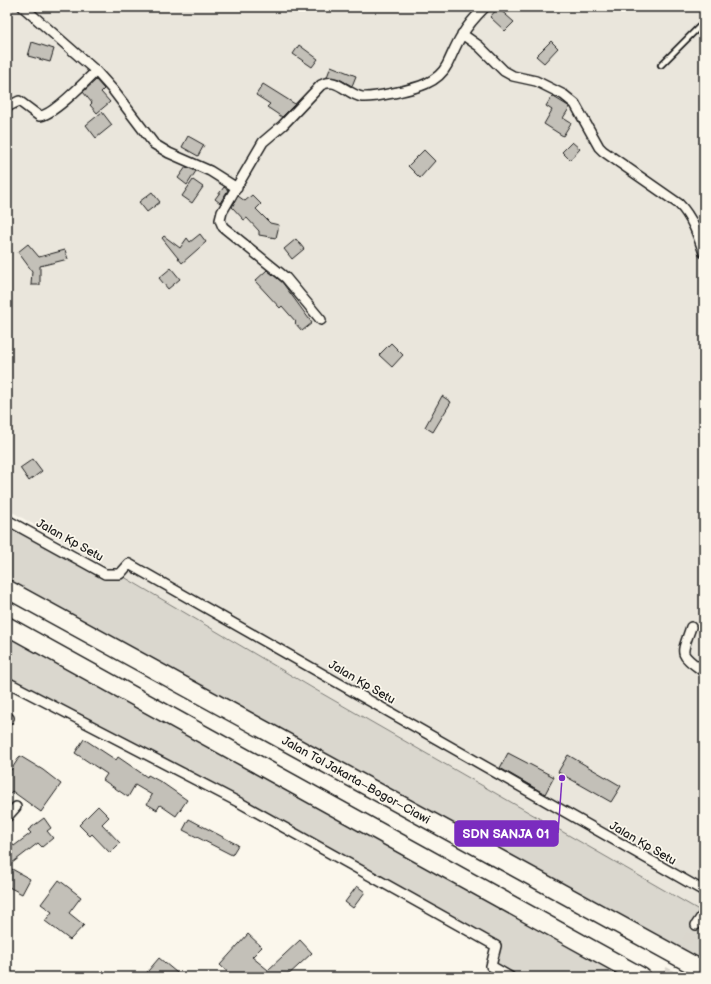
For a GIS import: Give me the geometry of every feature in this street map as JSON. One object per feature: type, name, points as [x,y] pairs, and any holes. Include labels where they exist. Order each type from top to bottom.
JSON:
[{"type":"highway","name":"Jalan Tol Jakarta–Bogor–Ciawi","points":[[7,589],[704,971]]},
{"type":"highway","points":[[7,626],[642,977]]},
{"type":"street","points":[[23,7],[96,71],[114,90],[154,144],[169,153],[210,171],[237,188]]},
{"type":"street","points":[[321,320],[286,278],[223,227],[220,220],[222,212],[263,142],[321,85],[326,82],[332,82],[345,88],[353,94],[362,97],[397,92],[426,84],[438,77],[446,67],[462,34],[485,7]]},
{"type":"street","points":[[462,34],[479,46],[504,70],[513,76],[536,81],[557,91],[575,104],[603,152],[686,210],[694,226],[704,253]]},
{"type":"street","points":[[7,107],[19,101],[39,116],[47,115],[96,71]]},
{"type":"street","name":"Jalan Kp Setu","points":[[7,520],[105,574],[120,574],[129,564],[704,891]]},
{"type":"street","points":[[691,627],[683,650],[683,655],[704,672]]},
{"type":"street","points":[[7,682],[242,804],[496,946],[491,966],[510,977]]},
{"type":"street","points":[[7,818],[16,807]]},
{"type":"street","points":[[696,925],[704,913]]},
{"type":"lane","points":[[661,65],[704,22]]},
{"type":"shaded area","points":[[7,7],[704,7],[704,914],[328,697],[7,509]]},
{"type":"shaded area","points":[[7,520],[105,574],[119,574],[321,693],[704,913],[704,971],[7,589]]},
{"type":"shaded area","points":[[7,626],[642,977],[510,977],[491,966],[496,946],[7,682]]},
{"type":"building","points":[[498,8],[514,22],[505,31],[490,17]]},
{"type":"building","points":[[551,41],[558,48],[544,63],[536,56]]},
{"type":"building","points":[[32,42],[54,49],[50,62],[28,56]]},
{"type":"building","points":[[299,45],[318,59],[312,67],[293,54]]},
{"type":"building","points":[[331,66],[356,76],[352,86],[339,79],[327,77]]},
{"type":"building","points":[[96,80],[104,89],[101,92],[110,102],[97,113],[90,105],[92,103],[83,92]]},
{"type":"building","points":[[263,84],[295,104],[282,117],[267,107],[270,104],[256,95]]},
{"type":"building","points":[[552,96],[570,107],[563,118],[571,123],[563,136],[544,124],[552,110],[546,106]]},
{"type":"building","points":[[102,112],[112,125],[96,138],[86,125]]},
{"type":"building","points":[[188,136],[204,145],[198,156],[182,147]]},
{"type":"building","points":[[572,142],[580,149],[570,160],[562,152]]},
{"type":"building","points":[[424,150],[435,161],[420,178],[408,166]]},
{"type":"building","points":[[186,167],[196,171],[187,185],[178,178]]},
{"type":"building","points":[[193,180],[203,187],[192,203],[182,196]]},
{"type":"building","points":[[224,187],[228,190],[220,203],[215,199]]},
{"type":"building","points":[[152,192],[160,202],[147,212],[139,202]]},
{"type":"building","points":[[252,195],[261,204],[256,209],[270,223],[279,225],[276,238],[259,235],[259,231],[247,218],[244,220],[232,207],[238,196],[245,201]]},
{"type":"building","points":[[200,234],[206,242],[182,263],[162,238],[164,236],[180,248],[187,238],[190,242]]},
{"type":"building","points":[[296,239],[304,249],[292,259],[284,249]]},
{"type":"building","points":[[28,244],[39,257],[65,250],[68,259],[40,266],[40,285],[31,285],[32,271],[18,252]]},
{"type":"building","points":[[171,268],[180,279],[168,289],[159,278]]},
{"type":"building","points":[[267,270],[282,282],[312,323],[302,331],[282,306],[280,308],[255,281]]},
{"type":"building","points":[[391,343],[403,355],[392,367],[379,355]]},
{"type":"building","points":[[442,396],[451,402],[433,432],[425,427]]},
{"type":"building","points":[[33,459],[42,471],[29,481],[20,468]]},
{"type":"building","points":[[84,739],[116,760],[118,757],[147,777],[148,775],[161,782],[187,800],[176,816],[160,805],[157,810],[147,804],[152,795],[135,785],[128,797],[103,780],[107,774],[75,753]]},
{"type":"building","points":[[508,753],[554,777],[545,794],[500,768]]},
{"type":"building","points":[[568,755],[621,786],[611,802],[558,772]]},
{"type":"building","points":[[20,756],[43,770],[61,784],[41,812],[12,791],[7,798],[7,766],[11,770]]},
{"type":"building","points":[[98,806],[109,817],[102,824],[120,843],[110,853],[92,834],[90,836],[79,825]]},
{"type":"building","points":[[44,818],[51,828],[47,831],[53,838],[42,847],[38,843],[7,867],[7,837],[14,846],[31,833],[28,830]]},
{"type":"building","points":[[189,819],[238,845],[232,855],[183,830]]},
{"type":"building","points":[[12,869],[30,879],[22,894],[7,886],[7,878]]},
{"type":"building","points":[[59,880],[81,897],[69,913],[84,925],[70,940],[45,921],[52,912],[41,904]]},
{"type":"building","points":[[357,886],[365,892],[353,908],[345,902]]},
{"type":"building","points":[[248,934],[262,947],[252,957],[268,970],[300,940],[312,953],[286,977],[233,977],[220,965]]},
{"type":"building","points":[[159,958],[182,977],[143,977]]},
{"type":"tunnel","points":[[666,977],[696,925]]},
{"type":"place","name":"SDN SANJA 01","points":[[562,778]]}]
